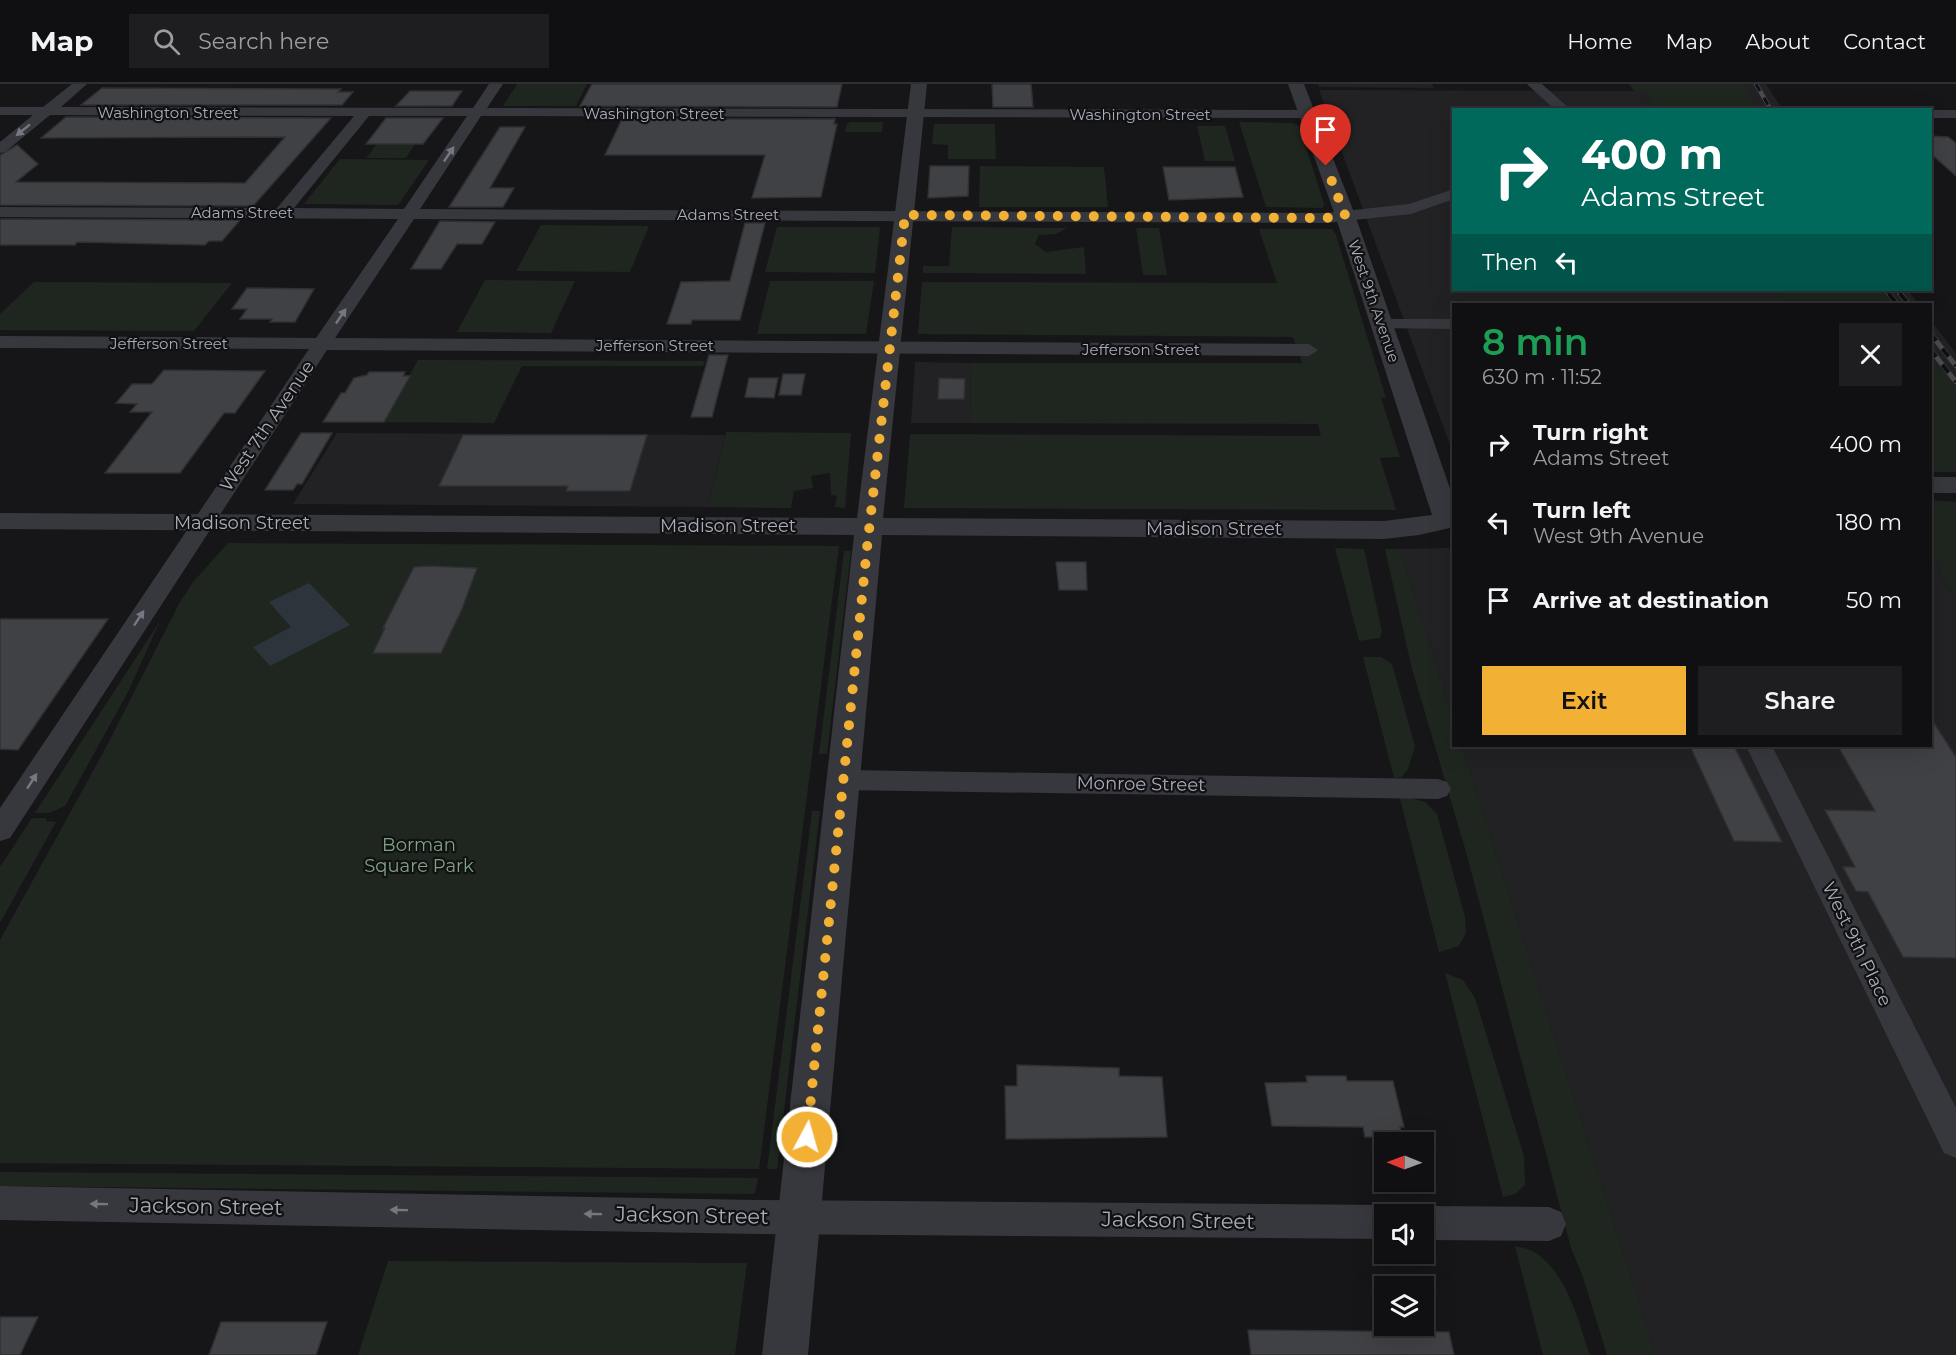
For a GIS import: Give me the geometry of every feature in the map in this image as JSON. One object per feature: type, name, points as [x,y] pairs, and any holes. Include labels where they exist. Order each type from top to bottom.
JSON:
[{"type":"street","points":[[0,149],[80,84]]},
{"type":"street","name":"West 7th Avenue","points":[[0,830],[496,84]]},
{"type":"street","name":"West 9th Avenue","points":[[1296,84],[1345,215],[1450,518]]},
{"type":"street","points":[[1534,84],[1562,108]]},
{"type":"street","points":[[785,1355],[843,780],[917,99]]},
{"type":"street","name":"Washington Street","points":[[0,111],[477,112],[917,99],[1307,114]]},
{"type":"street","points":[[283,212],[365,112]]},
{"type":"street","points":[[1932,114],[1956,114]]},
{"type":"street","name":"Adams Street","points":[[0,212],[410,212],[1314,218],[1411,209],[1452,195]]},
{"type":"street","points":[[1381,324],[1452,324]]},
{"type":"street","name":"Jefferson Street","points":[[0,342],[1310,350]]},
{"type":"street","points":[[1932,485],[1956,485]]},
{"type":"street","name":"Madison Street","points":[[0,522],[1384,530],[1413,529],[1450,518]]},
{"type":"street","name":"West 9th Place","points":[[1759,747],[1956,1142]]},
{"type":"street","name":"Monroe Street","points":[[843,780],[1438,789]]},
{"type":"street","name":"Jackson Street","points":[[0,1203],[799,1217],[1374,1222]]},
{"type":"street","points":[[1434,1223],[1549,1224]]},
{"type":"shaded area","points":[[1318,84],[1432,84],[1434,88],[1319,87]]},
{"type":"shaded area","points":[[1744,84],[1766,84],[1781,108],[1758,108]]},
{"type":"shaded area","points":[[1319,90],[1642,91],[1653,108],[1452,108],[1452,291],[1776,291],[1784,303],[1452,303],[1452,450]]},
{"type":"shaded area","points":[[1884,291],[1908,291],[1918,303],[1892,303]]},
{"type":"shaded area","points":[[1932,323],[1956,353],[1956,386],[1932,354]]},
{"type":"shaded area","points":[[915,362],[971,363],[970,423],[911,423]]},
{"type":"shaded area","points":[[337,433],[725,435],[708,507],[293,504]]},
{"type":"shaded area","points":[[1452,548],[1452,715],[1400,549]]},
{"type":"shaded area","points":[[1932,556],[1956,600],[1956,1355],[1656,1355],[1462,747],[1932,747]]},
{"type":"shaded area","points":[[309,583],[350,625],[270,666],[253,647],[291,627],[269,602]]},
{"type":"green space","points":[[517,84],[587,84],[576,106],[503,106]]},
{"type":"green space","points":[[1629,84],[1744,84],[1758,108],[1653,108],[1642,91],[1634,91]]},
{"type":"green space","points":[[850,122],[883,122],[882,132],[845,132]]},
{"type":"green space","points":[[1239,122],[1293,123],[1299,126],[1324,203],[1323,208],[1266,207]]},
{"type":"green space","points":[[934,124],[995,124],[996,159],[948,159],[948,145],[932,144]]},
{"type":"green space","points":[[1197,126],[1225,126],[1235,161],[1205,161]]},
{"type":"green space","points":[[386,138],[413,138],[409,144],[415,144],[406,158],[366,158],[377,144],[381,144]]},
{"type":"green space","points":[[340,159],[429,160],[398,205],[304,204]]},
{"type":"green space","points":[[980,166],[1104,167],[1108,207],[979,207]]},
{"type":"green space","points":[[541,225],[649,226],[630,272],[516,271]]},
{"type":"green space","points":[[777,227],[880,227],[875,273],[765,272]]},
{"type":"green space","points":[[952,227],[1067,228],[1056,234],[1039,235],[1035,244],[1046,252],[1084,247],[1086,274],[923,273],[923,266],[949,266]]},
{"type":"green space","points":[[1136,228],[1159,228],[1167,275],[1143,275]]},
{"type":"green space","points":[[1259,229],[1332,229],[1336,235],[1386,398],[1381,398],[1400,457],[1380,458],[1396,510],[904,508],[910,434],[1321,436],[1318,424],[970,423],[971,363],[1302,363],[1293,337],[918,334],[922,282],[1277,283]]},
{"type":"green space","points":[[485,280],[575,281],[551,333],[457,332]]},
{"type":"green space","points":[[770,281],[874,281],[866,334],[757,334]]},
{"type":"green space","points":[[34,282],[232,283],[194,331],[0,330],[0,314]]},
{"type":"green space","points":[[1776,291],[1884,291],[1892,303],[1784,303]]},
{"type":"green space","points":[[1932,356],[1956,386],[1956,472],[1932,472]]},
{"type":"green space","points":[[418,360],[705,361],[703,366],[522,366],[494,423],[384,422]]},
{"type":"green space","points":[[726,432],[851,433],[845,508],[835,507],[837,496],[831,495],[830,473],[811,476],[813,488],[794,491],[791,508],[708,507]]},
{"type":"green space","points":[[1932,500],[1956,502],[1956,600],[1932,556]]},
{"type":"green space","name":"Borman Square Park","points":[[228,543],[839,546],[759,1169],[0,1163],[0,940],[103,753],[180,602],[193,582]]},
{"type":"green space","points":[[1335,548],[1364,549],[1382,631],[1380,638],[1359,641]]},
{"type":"green space","points":[[1385,549],[1400,549],[1452,715],[1452,747],[1462,747],[1656,1355],[1607,1355],[1583,1277],[1571,1248],[1466,852],[1411,665]]},
{"type":"green space","points":[[844,551],[851,551],[827,754],[819,754]]},
{"type":"green space","points":[[160,621],[128,692],[65,806],[49,813],[35,813]]},
{"type":"green space","points":[[1363,657],[1381,657],[1392,664],[1415,746],[1408,769],[1402,777],[1394,778]]},
{"type":"green space","points":[[1399,795],[1425,802],[1437,814],[1465,917],[1466,933],[1459,946],[1439,952]]},
{"type":"green space","points":[[812,811],[820,811],[777,1169],[767,1169]]},
{"type":"green space","points":[[32,818],[46,818],[46,821],[56,822],[0,923],[0,867]]},
{"type":"green space","points":[[1445,973],[1463,980],[1475,998],[1524,1156],[1525,1185],[1515,1194],[1503,1197]]},
{"type":"green space","points":[[0,1172],[758,1178],[755,1193],[752,1194],[0,1186]]},
{"type":"green space","points":[[1515,1246],[1534,1252],[1556,1273],[1576,1314],[1590,1355],[1543,1355]]},
{"type":"green space","points":[[388,1261],[747,1263],[735,1355],[358,1355]]},
{"type":"building","points":[[592,84],[842,84],[837,107],[580,106]]},
{"type":"building","points":[[992,84],[1031,84],[1033,107],[993,107]]},
{"type":"building","points":[[102,88],[341,89],[338,92],[353,92],[342,105],[81,105]]},
{"type":"building","points":[[410,91],[462,91],[452,106],[396,106]]},
{"type":"building","points":[[66,117],[331,118],[253,206],[0,205],[0,155],[17,145],[38,164],[16,182],[245,183],[285,137],[41,138]]},
{"type":"building","points":[[386,118],[443,118],[423,144],[366,144]]},
{"type":"building","points":[[622,119],[835,119],[834,124],[837,124],[821,197],[752,198],[765,155],[605,155]]},
{"type":"building","points":[[500,127],[525,127],[490,188],[514,188],[503,207],[449,207]]},
{"type":"building","points":[[1932,136],[1948,137],[1956,143],[1956,176],[1932,155]]},
{"type":"building","points":[[930,166],[969,166],[968,196],[928,198]]},
{"type":"building","points":[[1163,167],[1235,167],[1243,197],[1169,200]]},
{"type":"building","points":[[0,219],[240,220],[222,241],[209,241],[205,245],[77,242],[75,245],[0,245]]},
{"type":"building","points":[[440,221],[495,222],[482,244],[457,244],[441,269],[411,269]]},
{"type":"building","points":[[745,223],[765,223],[740,320],[692,320],[691,324],[667,324],[681,282],[730,281]]},
{"type":"building","points":[[247,288],[314,289],[295,322],[270,322],[272,319],[240,319],[247,309],[232,309]]},
{"type":"building","points":[[709,355],[728,355],[712,417],[691,417]]},
{"type":"building","points":[[164,370],[265,371],[235,413],[224,413],[180,473],[105,473],[152,412],[130,412],[137,404],[116,403],[132,384],[152,384]]},
{"type":"building","points":[[369,372],[405,372],[403,376],[410,376],[384,422],[323,422],[341,393],[345,393],[354,378],[367,375]]},
{"type":"building","points":[[783,374],[805,374],[801,395],[779,395]]},
{"type":"building","points":[[749,378],[778,378],[774,398],[745,397]]},
{"type":"building","points":[[939,378],[965,379],[964,399],[938,399]]},
{"type":"building","points":[[301,433],[332,433],[302,484],[297,484],[293,490],[265,490]]},
{"type":"building","points":[[463,435],[647,435],[630,491],[566,491],[568,486],[439,486]]},
{"type":"building","points":[[1056,562],[1086,562],[1087,590],[1059,590]]},
{"type":"building","points":[[414,567],[477,568],[462,609],[441,653],[373,653]]},
{"type":"building","points":[[0,619],[108,619],[18,750],[0,749]]},
{"type":"building","points":[[1932,720],[1956,757],[1956,958],[1903,957],[1868,892],[1856,891],[1843,867],[1855,867],[1825,810],[1875,811],[1839,747],[1932,747]]},
{"type":"building","points":[[1690,747],[1734,747],[1782,842],[1734,841]]},
{"type":"building","points":[[1017,1065],[1119,1068],[1119,1076],[1162,1077],[1167,1137],[1006,1139],[1005,1086],[1017,1086]]},
{"type":"building","points":[[1306,1076],[1346,1076],[1347,1081],[1393,1081],[1404,1127],[1400,1127],[1401,1132],[1374,1132],[1374,1137],[1365,1137],[1363,1127],[1272,1126],[1265,1083],[1307,1082]]},
{"type":"building","points":[[0,1317],[38,1317],[20,1355],[0,1355]]},
{"type":"building","points":[[221,1322],[327,1322],[316,1355],[209,1355]]},
{"type":"building","points":[[1248,1330],[1374,1331],[1374,1336],[1434,1336],[1434,1332],[1449,1332],[1454,1355],[1251,1355]]},
{"type":"railway","points":[[1756,84],[1770,108]]},
{"type":"railway","points":[[1887,291],[1890,295]]},
{"type":"railway","points":[[1898,291],[1902,295]]},
{"type":"railway","points":[[1889,294],[1896,303]]},
{"type":"railway","points":[[1900,294],[1908,303]]},
{"type":"railway","points":[[1932,336],[1956,366]]},
{"type":"railway","points":[[1932,352],[1956,382]]},
{"type":"route","points":[[807,1137],[867,548],[905,215],[1326,218],[1345,215],[1326,166]]}]
